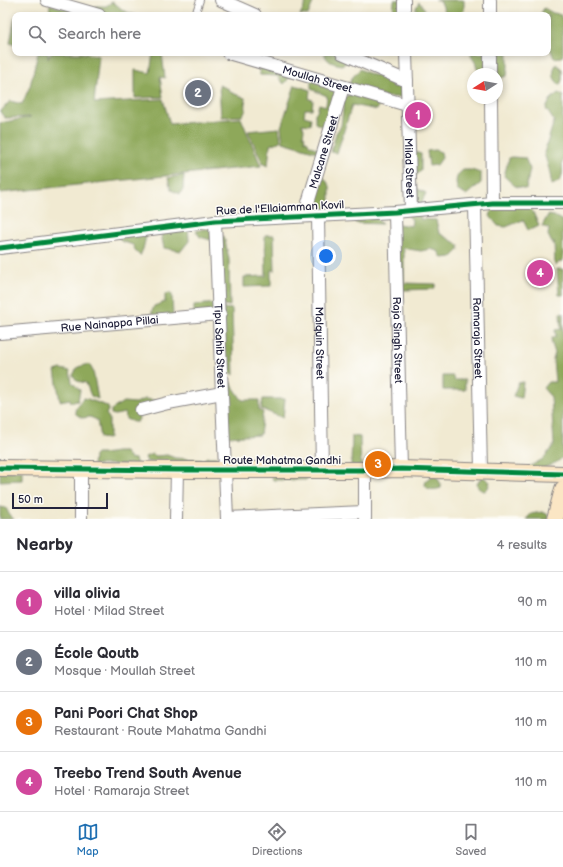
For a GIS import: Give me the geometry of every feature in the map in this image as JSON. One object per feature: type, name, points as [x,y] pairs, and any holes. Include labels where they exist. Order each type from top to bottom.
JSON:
[{"type":"street","points":[[47,0],[88,12]]},
{"type":"street","points":[[221,0],[248,12]]},
{"type":"street","points":[[404,0],[404,12]]},
{"type":"street","points":[[490,0],[490,12]]},
{"type":"street","name":"Moullah Street","points":[[238,56],[408,105]]},
{"type":"street","points":[[349,56],[406,81]]},
{"type":"street","name":"Milad Street","points":[[406,56],[411,210]]},
{"type":"street","points":[[490,56],[490,68]]},
{"type":"street","name":"Malcane Street","points":[[304,216],[344,87]]},
{"type":"street","points":[[491,104],[492,203]]},
{"type":"street","name":"Rue de l'Ellaiamman Kovil","points":[[0,248],[215,221],[395,212],[492,203],[563,203]]},
{"type":"street","name":"Ramaraja Street","points":[[475,205],[481,470]]},
{"type":"street","name":"Raja Singh Street","points":[[395,212],[401,469]]},
{"type":"street","name":"Malquin Street","points":[[318,216],[322,470]]},
{"type":"street","name":"Tipu Sahib Street","points":[[215,221],[220,314],[227,518]]},
{"type":"street","name":"Rue Nainappa Pillai","points":[[0,333],[220,314]]},
{"type":"street","points":[[141,410],[168,403],[222,393]]},
{"type":"street","name":"Route Mahatma Gandhi","points":[[0,468],[177,470],[401,469],[481,470],[563,474]]},
{"type":"street","points":[[81,468],[81,519]]},
{"type":"street","points":[[176,519],[177,470]]},
{"type":"street","points":[[227,518],[364,516],[365,470]]},
{"type":"street","points":[[555,519],[563,489]]},
{"type":"lane","points":[[196,12],[200,0]]},
{"type":"green space","points":[[307,0],[314,0],[309,12],[301,12]]},
{"type":"green space","points":[[394,0],[401,0],[400,12],[393,12]]},
{"type":"green space","points":[[435,0],[464,0],[464,11],[445,12],[441,2]]},
{"type":"green space","points":[[112,2],[127,12],[94,12],[96,6],[106,6]]},
{"type":"green space","points":[[419,2],[424,8],[425,12],[416,12]]},
{"type":"green space","points":[[50,4],[73,12],[49,12]]},
{"type":"green space","points":[[544,8],[553,13],[560,14],[563,21],[562,57],[554,58],[551,51],[551,12],[542,12]]},
{"type":"green space","points":[[12,33],[12,44],[10,43]]},
{"type":"green space","points":[[37,56],[48,56],[48,59],[49,56],[99,56],[94,103],[163,99],[170,124],[241,118],[261,166],[0,193],[0,123],[31,117],[5,118],[0,112],[10,101],[22,104],[30,86]]},
{"type":"green space","points":[[153,56],[162,56],[165,78],[160,77],[163,97],[135,98],[135,70],[150,73]]},
{"type":"green space","points":[[326,56],[346,56],[350,58],[346,63],[341,65],[330,62]]},
{"type":"green space","points":[[471,56],[488,56],[487,68],[477,68]]},
{"type":"green space","points":[[493,56],[508,56],[507,76],[503,77],[503,68],[493,68]]},
{"type":"green space","points":[[257,63],[292,74],[284,84],[277,76],[260,75]]},
{"type":"green space","points":[[556,64],[562,69],[562,80],[560,85],[555,80],[554,75]]},
{"type":"green space","points":[[360,69],[372,75],[386,76],[393,87],[401,87],[401,97],[386,97],[349,85],[351,79]]},
{"type":"green space","points":[[311,78],[342,88],[323,135],[324,127],[315,123],[315,113],[317,112],[319,104],[326,106],[327,96],[311,89]]},
{"type":"green space","points":[[219,85],[229,89],[230,92],[245,98],[246,110],[242,116],[221,117]]},
{"type":"green space","points":[[295,85],[310,90],[309,99],[313,100],[312,109],[305,109],[304,116],[311,118],[310,125],[302,124],[304,129],[303,136],[305,137],[304,140],[308,142],[309,145],[323,151],[320,153],[283,142],[281,127]]},
{"type":"green space","points":[[356,93],[384,104],[379,105],[377,110],[352,105],[337,153],[331,152],[336,133],[341,126],[346,96]]},
{"type":"green space","points":[[558,93],[563,95],[562,177],[558,182],[552,185],[544,153],[554,121],[546,109],[550,100]]},
{"type":"green space","points":[[415,104],[419,104],[420,106],[420,126],[415,126],[412,123],[411,109]]},
{"type":"green space","points":[[279,128],[281,141],[270,145],[268,166],[263,164],[248,131]]},
{"type":"green space","points":[[435,150],[441,152],[442,158],[437,165],[429,166],[427,151]]},
{"type":"green space","points":[[411,151],[421,154],[421,171],[414,177]]},
{"type":"green space","points":[[509,158],[525,158],[530,169],[526,189],[515,186],[504,176]]},
{"type":"green space","points":[[463,170],[471,170],[481,173],[481,183],[466,195],[458,191],[456,185],[456,179]]},
{"type":"green space","points":[[184,175],[183,190],[180,194],[171,190],[168,178]]},
{"type":"green space","points":[[322,175],[330,186],[330,212],[311,213]]},
{"type":"green space","points":[[413,187],[426,193],[419,208],[414,206]]},
{"type":"green space","points":[[494,204],[526,205],[533,212],[539,226],[528,230],[523,220],[506,227],[498,226],[490,216]]},
{"type":"green space","points":[[422,212],[420,219],[436,220],[439,233],[459,245],[459,250],[452,257],[442,258],[438,251],[430,249],[421,251],[402,248],[404,251],[404,282],[398,280],[398,224],[411,226],[412,220],[406,213]]},
{"type":"green space","points":[[548,215],[554,216],[563,221],[563,261],[559,262],[557,265],[555,265],[554,243],[552,243],[548,235],[549,229],[542,226]]},
{"type":"green space","points":[[360,216],[374,216],[382,224],[355,223]]},
{"type":"green space","points":[[188,226],[189,241],[181,251],[164,248],[160,230]]},
{"type":"green space","points":[[212,229],[211,240],[200,237],[196,231]]},
{"type":"green space","points":[[141,232],[146,237],[140,256],[136,252],[133,245],[121,241],[119,238]]},
{"type":"green space","points":[[265,235],[274,235],[275,270],[271,270],[271,286],[244,287],[244,277],[266,276]]},
{"type":"green space","points":[[224,236],[229,259],[230,306],[222,305],[220,239]]},
{"type":"green space","points":[[557,269],[563,269],[563,295],[559,295]]},
{"type":"green space","points":[[402,283],[436,284],[434,289],[403,290]]},
{"type":"green space","points":[[171,293],[173,317],[152,319],[152,311],[154,306],[165,302],[165,294]]},
{"type":"green space","points":[[218,303],[218,313],[194,314],[194,305]]},
{"type":"green space","points":[[221,308],[232,309],[234,375],[225,367]]},
{"type":"green space","points":[[560,313],[563,313],[563,457],[557,462],[537,471],[523,470],[543,459],[554,445],[551,397],[543,388],[548,382],[555,382],[553,360],[555,353],[551,341],[552,338],[556,336],[555,330],[561,329]]},
{"type":"green space","points":[[89,364],[93,371],[98,399],[91,396],[86,383],[77,381],[73,375],[78,367]]},
{"type":"green space","points":[[61,369],[70,371],[72,382],[80,390],[78,401],[71,402],[70,399],[60,401],[55,371]]},
{"type":"green space","points":[[224,373],[242,400],[259,400],[259,410],[263,412],[260,435],[226,437]]},
{"type":"green space","points":[[443,376],[453,376],[454,380],[465,380],[465,390],[443,390]]},
{"type":"green space","points":[[523,382],[521,398],[513,396],[518,383]]},
{"type":"green space","points":[[85,398],[107,406],[109,409],[106,414],[109,418],[108,439],[100,438],[97,420],[90,417],[82,418],[76,414],[75,410],[82,399]]},
{"type":"green space","points":[[145,399],[158,401],[138,413],[139,419],[137,422],[126,419],[125,413],[115,415],[111,414],[111,410],[123,402],[136,403]]},
{"type":"green space","points":[[263,399],[285,399],[283,418],[261,409]]},
{"type":"green space","points":[[352,436],[360,437],[361,467],[351,465]]},
{"type":"green space","points":[[125,452],[129,458],[135,459],[137,464],[93,465],[94,456],[96,454]]},
{"type":"green space","points":[[152,454],[156,456],[167,455],[175,458],[203,460],[207,457],[216,457],[218,460],[213,464],[147,462],[145,457]]},
{"type":"green space","points":[[0,471],[22,471],[22,480],[0,481]]},
{"type":"green space","points":[[306,471],[307,480],[273,480],[270,472]]},
{"type":"green space","points":[[432,476],[436,476],[441,484],[441,488],[432,490],[426,487],[426,480]]},
{"type":"green space","points":[[482,476],[490,482],[485,491],[480,489],[477,484]]},
{"type":"green space","points":[[0,507],[6,508],[10,516],[14,519],[0,519]]},
{"type":"green space","points":[[542,512],[547,514],[550,519],[526,519],[531,514]]},
{"type":"cycle path","points":[[0,248],[215,221],[395,212],[492,203],[563,203]]},
{"type":"cycle path","points":[[0,468],[177,470],[401,469],[563,474]]},
{"type":"place","name":"École Qoutb","points":[[198,93]]},
{"type":"place","name":"villa olivia","points":[[418,115]]},
{"type":"place","name":"Treebo Trend South Avenue","points":[[540,273]]},
{"type":"place","name":"Pani Poori Chat Shop","points":[[378,464]]}]
